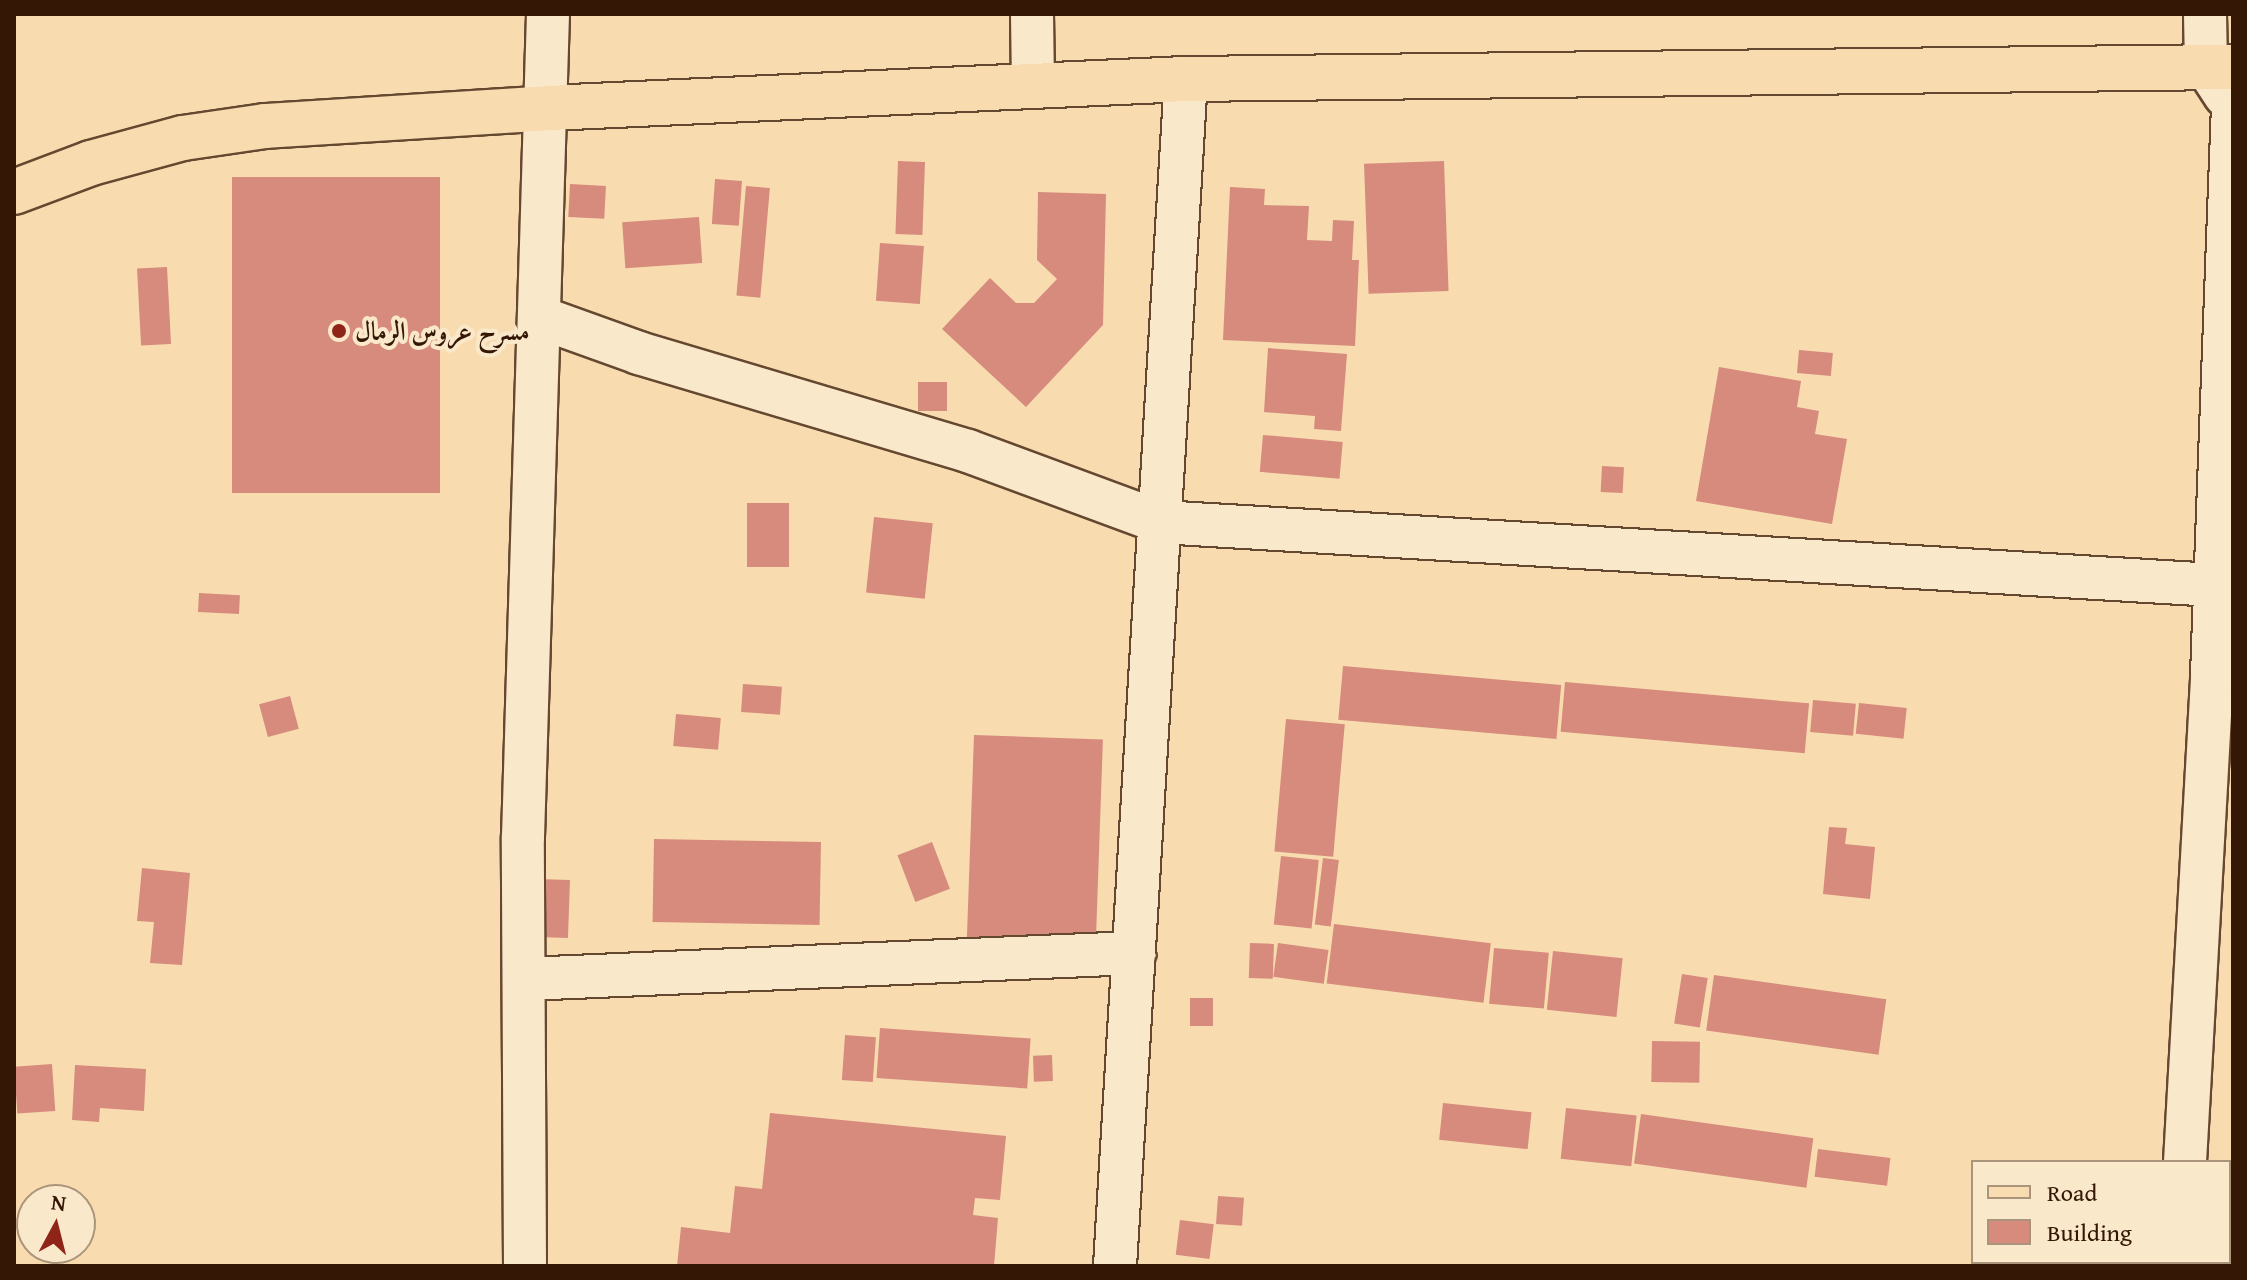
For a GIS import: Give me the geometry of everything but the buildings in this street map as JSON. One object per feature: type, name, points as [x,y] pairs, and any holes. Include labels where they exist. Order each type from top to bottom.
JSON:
[{"type":"main road","points":[[14,192],[91,163],[224,132],[549,108],[1186,79],[2220,66]]},
{"type":"street","points":[[525,1266],[523,837],[549,108],[548,14]]},
{"type":"street","points":[[1032,14],[1033,85]]},
{"type":"street","points":[[2185,1160],[2222,675],[2214,585],[2233,107],[2205,14]]},
{"type":"street","points":[[1115,1266],[1186,79]]},
{"type":"street","points":[[542,318],[639,353],[968,451],[1160,522],[2214,585]]},
{"type":"street","points":[[526,979],[1134,953]]},
{"type":"place","name":"مسرح عروس الرمال","points":[[339,331]]}]
